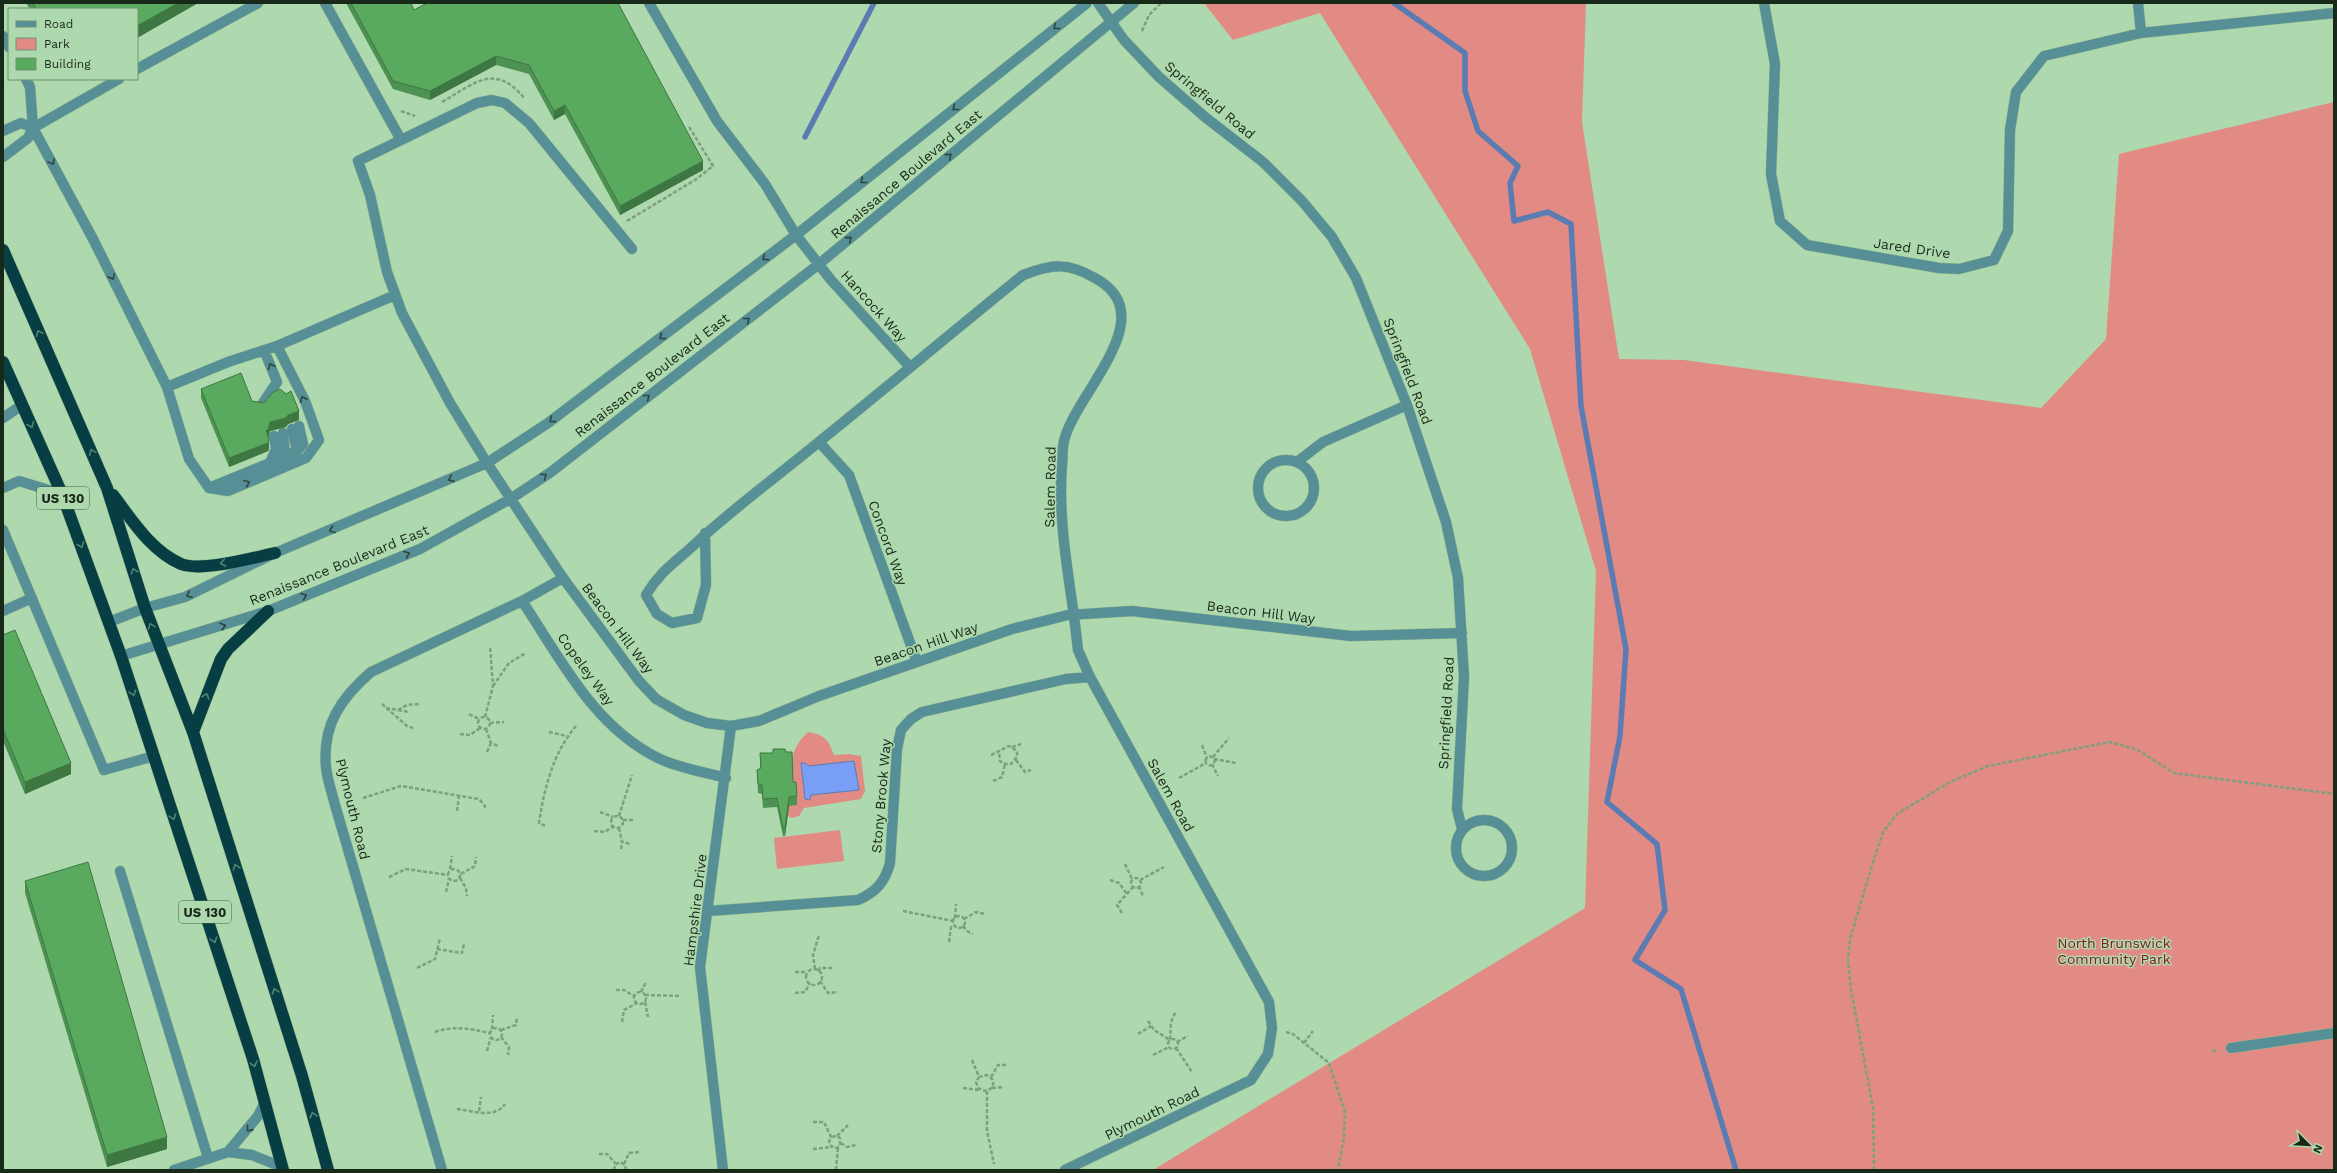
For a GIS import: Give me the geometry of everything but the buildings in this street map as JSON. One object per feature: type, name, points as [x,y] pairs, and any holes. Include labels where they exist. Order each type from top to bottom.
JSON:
[{"type":"highway","name":"US 130","points":[[3,250],[107,488],[145,608],[193,732],[300,1068],[328,1170]]},
{"type":"highway","name":"US 130","points":[[3,362],[62,494],[121,656],[253,1059],[282,1168]]},
{"type":"highway","points":[[107,488],[150,542],[182,564],[208,566],[275,553]]},
{"type":"highway","points":[[193,732],[221,659],[228,649],[268,611]]},
{"type":"street","points":[[138,68],[258,3]]},
{"type":"street","points":[[325,3],[401,140],[477,103],[492,100],[505,103],[529,123],[632,249]]},
{"type":"street","name":"Hancock Way","points":[[649,3],[717,121],[765,184],[796,235],[819,264],[909,366]]},
{"type":"street","name":"Renaissance Boulevard East","points":[[109,622],[145,608],[185,597],[275,553],[380,511],[487,463],[548,423],[796,235],[1087,3]]},
{"type":"street","name":"Springfield Road","points":[[1098,3],[1124,40],[1159,77],[1204,117],[1263,162],[1302,201],[1332,237],[1356,278],[1407,405],[1446,522],[1458,578],[1464,677],[1456,785],[1457,809],[1462,829]]},
{"type":"street","name":"Renaissance Boulevard East","points":[[121,656],[158,644],[200,634],[268,611],[420,549],[512,498],[557,467],[819,264],[1134,3]]},
{"type":"street","name":"Jared Drive","points":[[1764,3],[1776,64],[1771,174],[1780,221],[1807,245],[1939,268],[1959,269],[1994,260],[2008,230],[2010,130],[2016,92],[2044,56],[2141,33]]},
{"type":"street","points":[[2138,3],[2141,33],[2334,13]]},
{"type":"street","points":[[3,36],[8,45]]},
{"type":"street","points":[[27,80],[30,86],[33,128],[93,239],[167,387],[189,459],[209,488],[228,491],[306,458],[319,440],[305,401],[277,346]]},
{"type":"street","points":[[3,157],[28,138],[33,128],[117,80]]},
{"type":"street","points":[[3,131],[21,123],[33,128]]},
{"type":"street","name":"Beacon Hill Way","points":[[401,140],[358,161],[370,195],[387,272],[402,313],[450,403],[487,463],[512,498],[563,578],[639,681],[656,699],[684,715],[708,723],[731,726],[759,721],[819,696],[1012,629],[1074,616],[1132,611],[1351,636],[1462,632]]},
{"type":"street","name":"Salem Road","points":[[705,533],[706,585],[697,618],[672,623],[657,614],[646,595],[656,578],[705,533],[1023,275],[1045,267],[1064,265],[1084,272],[1102,282],[1115,296],[1122,314],[1120,334],[1115,348],[1075,413],[1064,441],[1061,481],[1062,530],[1078,650],[1090,677],[1269,1002],[1272,1028],[1268,1054],[1251,1080]]},
{"type":"street","points":[[167,387],[277,346],[395,294]]},
{"type":"street","points":[[264,350],[278,382],[279,397],[278,382]]},
{"type":"street","points":[[261,406],[278,382]]},
{"type":"street","points":[[3,418],[22,405]]},
{"type":"street","points":[[1297,462],[1323,442],[1407,405]]},
{"type":"street","points":[[209,488],[297,451],[287,431]]},
{"type":"street","points":[[270,463],[276,449],[287,431]]},
{"type":"street","points":[[285,456],[287,431]]},
{"type":"street","name":"Concord Way","points":[[819,442],[848,475],[916,662]]},
{"type":"street","points":[[1288,459],[1297,462],[1311,474],[1314,483],[1311,501],[1306,509],[1289,517],[1271,513],[1263,506],[1259,498],[1257,488],[1261,475],[1270,464],[1278,460],[1288,459]]},
{"type":"street","points":[[3,488],[19,481],[62,494]]},
{"type":"street","points":[[3,530],[104,770],[154,756]]},
{"type":"street","name":"Plymouth Road","points":[[442,1170],[335,805],[326,767],[327,737],[336,711],[350,690],[371,672],[522,601],[563,578]]},
{"type":"street","points":[[3,611],[32,598]]},
{"type":"street","name":"Copeley Way","points":[[522,601],[584,695],[604,718],[632,743],[660,759],[726,778]]},
{"type":"street","name":"Stony Brook Way","points":[[708,911],[858,900],[870,895],[886,877],[890,863],[897,749],[902,730],[911,719],[922,712],[1066,679],[1090,677]]},
{"type":"street","name":"Hampshire Drive","points":[[723,1170],[700,967],[726,778],[731,726]]},
{"type":"street","points":[[1478,819],[1496,822],[1504,827],[1512,843],[1510,861],[1496,874],[1477,876],[1461,865],[1456,856],[1455,847],[1457,837],[1462,829],[1478,819]]},
{"type":"street","points":[[120,871],[208,1158]]},
{"type":"street","points":[[2231,1048],[2334,1033]]},
{"type":"street","name":"Plymouth Road","points":[[1065,1170],[1251,1080]]},
{"type":"street","points":[[228,1152],[258,1116],[264,1102]]},
{"type":"street","points":[[174,1170],[228,1152],[252,1155],[282,1168]]},
{"type":"path","points":[[1142,31],[1148,15],[1161,3]]},
{"type":"path","points":[[485,717],[493,686],[490,646]]},
{"type":"path","points":[[493,686],[509,663],[526,653]]},
{"type":"path","points":[[382,704],[407,726],[413,728]]},
{"type":"path","points":[[397,710],[407,705],[420,704]]},
{"type":"path","points":[[385,707],[410,712]]},
{"type":"path","points":[[469,714],[479,719],[485,717]]},
{"type":"path","points":[[485,717],[490,723]]},
{"type":"path","points":[[479,719],[477,725],[480,728]]},
{"type":"path","points":[[490,723],[504,722]]},
{"type":"path","points":[[487,752],[490,743],[486,729],[490,723]]},
{"type":"path","points":[[545,826],[539,823],[543,798],[556,757],[567,736],[576,726]]},
{"type":"path","points":[[460,734],[470,735],[480,728],[486,729]]},
{"type":"path","points":[[549,732],[567,736]]},
{"type":"path","points":[[1218,776],[1212,764],[1213,758],[1229,738]]},
{"type":"path","points":[[1874,1170],[1873,1108],[1851,989],[1848,960],[1850,939],[1876,852],[1883,832],[1897,814],[1910,804],[1950,782],[1988,766],[2110,742],[2138,750],[2174,773],[2334,794]]},
{"type":"path","points":[[490,743],[498,746]]},
{"type":"path","points":[[991,756],[1006,746],[1012,747],[1021,744]]},
{"type":"path","points":[[1202,745],[1207,758],[1206,763]]},
{"type":"path","points":[[1012,747],[1017,751],[1016,760],[1025,772],[1031,770]]},
{"type":"path","points":[[999,752],[999,758],[1005,764],[1011,764],[1016,760]]},
{"type":"path","points":[[1207,758],[1236,763]]},
{"type":"path","points":[[1179,778],[1206,763],[1212,764]]},
{"type":"path","points":[[993,781],[1002,777],[1005,764]]},
{"type":"path","points":[[619,816],[632,775]]},
{"type":"path","points":[[364,798],[400,786],[479,799],[485,806],[485,810]]},
{"type":"path","points":[[458,811],[459,796]]},
{"type":"path","points":[[600,812],[613,817],[619,816]]},
{"type":"path","points":[[619,816],[623,820],[634,820]]},
{"type":"path","points":[[613,817],[611,821],[613,827]]},
{"type":"path","points":[[619,828],[623,824],[623,820]]},
{"type":"path","points":[[594,831],[604,832],[613,827],[619,828]]},
{"type":"path","points":[[619,828],[622,842],[620,849]]},
{"type":"path","points":[[622,842],[630,844]]},
{"type":"path","points":[[446,892],[452,856]]},
{"type":"path","points":[[467,896],[466,888],[460,878],[461,874],[475,866],[476,857]]},
{"type":"path","points":[[1125,864],[1132,879],[1133,887]]},
{"type":"path","points":[[1132,879],[1136,878],[1140,880],[1164,867]]},
{"type":"path","points":[[389,877],[406,868],[448,875]]},
{"type":"path","points":[[450,869],[457,869],[461,874]]},
{"type":"path","points":[[449,878],[455,881],[460,878]]},
{"type":"path","points":[[1110,880],[1120,882],[1127,894]]},
{"type":"path","points":[[1140,880],[1139,886],[1143,896]]},
{"type":"path","points":[[1122,913],[1117,905],[1133,887],[1139,886]]},
{"type":"path","points":[[953,921],[955,918],[956,904]]},
{"type":"path","points":[[903,912],[953,921]]},
{"type":"path","points":[[964,919],[976,912],[985,914]]},
{"type":"path","points":[[955,918],[959,916],[964,919]]},
{"type":"path","points":[[963,926],[964,919]]},
{"type":"path","points":[[953,921],[955,926]]},
{"type":"path","points":[[955,926],[960,928],[963,926]]},
{"type":"path","points":[[949,942],[951,927],[955,926]]},
{"type":"path","points":[[963,926],[973,934]]},
{"type":"path","points":[[815,969],[814,955],[819,935]]},
{"type":"path","points":[[417,968],[435,959],[440,938]]},
{"type":"path","points":[[437,949],[462,953],[464,944]]},
{"type":"path","points":[[818,971],[820,968],[833,968]]},
{"type":"path","points":[[815,969],[821,976],[820,981],[828,993],[838,992]]},
{"type":"path","points":[[795,972],[808,972],[815,969]]},
{"type":"path","points":[[808,972],[806,977],[810,983]]},
{"type":"path","points":[[810,983],[815,984],[820,981]]},
{"type":"path","points":[[634,996],[641,992],[646,982]]},
{"type":"path","points":[[794,993],[805,992],[810,983]]},
{"type":"path","points":[[616,990],[624,990],[634,996],[637,1003]]},
{"type":"path","points":[[641,992],[645,995],[681,996]]},
{"type":"path","points":[[645,995],[644,1002],[648,1017]]},
{"type":"path","points":[[622,1022],[624,1010],[637,1003],[644,1002]]},
{"type":"path","points":[[1169,1047],[1171,1022],[1176,1011]]},
{"type":"path","points":[[487,1051],[491,1037],[490,1033],[492,1029],[493,1016]]},
{"type":"path","points":[[492,1029],[498,1027],[501,1030],[516,1025],[518,1017]]},
{"type":"path","points":[[1148,1021],[1154,1030],[1170,1040],[1174,1039],[1177,1042]]},
{"type":"path","points":[[1138,1034],[1151,1026]]},
{"type":"path","points":[[435,1032],[447,1028],[470,1028],[490,1033]]},
{"type":"path","points":[[1272,1028],[1293,1034],[1329,1063],[1346,1112],[1344,1137],[1338,1170]]},
{"type":"path","points":[[501,1030],[501,1037],[509,1048],[508,1055]]},
{"type":"path","points":[[1304,1043],[1313,1031]]},
{"type":"path","points":[[1177,1042],[1188,1036]]},
{"type":"path","points":[[491,1037],[496,1040],[501,1037]]},
{"type":"path","points":[[1177,1042],[1176,1048],[1192,1072]]},
{"type":"path","points":[[1153,1055],[1169,1047],[1176,1048]]},
{"type":"path","points":[[972,1060],[979,1078],[977,1085],[980,1090]]},
{"type":"path","points":[[992,1088],[993,1082],[991,1077],[998,1065],[1007,1065]]},
{"type":"path","points":[[979,1078],[986,1075],[991,1077]]},
{"type":"path","points":[[963,1088],[987,1091],[992,1088],[1004,1087]]},
{"type":"path","points":[[987,1091],[986,1131],[994,1164]]},
{"type":"path","points":[[479,1111],[481,1097]]},
{"type":"path","points":[[457,1109],[492,1114],[501,1110],[505,1104]]},
{"type":"path","points":[[813,1122],[824,1122],[832,1137]]},
{"type":"path","points":[[832,1147],[829,1142],[832,1137],[837,1136],[848,1125]]},
{"type":"path","points":[[837,1136],[847,1147],[856,1145]]},
{"type":"path","points":[[836,1170],[838,1147],[841,1142]]},
{"type":"path","points":[[813,1149],[838,1147]]},
{"type":"path","points":[[626,1170],[624,1164],[629,1153],[639,1152]]},
{"type":"path","points":[[599,1154],[607,1154],[616,1164],[624,1164]]},
{"type":"path","points":[[614,1170],[616,1164]]},
{"type":"green space","name":"North Brunswick Community Park","points":[[1204,3],[1586,3],[1582,122],[1619,359],[1684,360],[2041,408],[2106,339],[2119,154],[2334,102],[2334,1170],[1153,1170],[1585,908],[1596,571],[1530,349],[1320,13],[1233,40]]},
{"type":"green space","points":[[808,732],[822,736],[828,741],[834,755],[849,754],[861,756],[865,791],[861,799],[804,808],[799,816],[792,818],[786,815],[789,806],[797,805],[787,791],[790,766],[797,745]]},
{"type":"green space","points":[[840,830],[844,861],[777,869],[774,838]]},
{"type":"water","points":[[854,761],[859,790],[811,795],[810,800],[805,799],[801,763],[805,763],[808,766]]},
{"type":"waterway","points":[[805,137],[874,3]]},
{"type":"waterway","points":[[1394,3],[1465,53],[1465,91],[1478,131],[1518,166],[1510,183],[1514,221],[1548,212],[1571,224],[1581,406],[1626,649],[1620,736],[1607,802],[1657,844],[1665,910],[1635,960],[1681,989],[1736,1170]]}]
